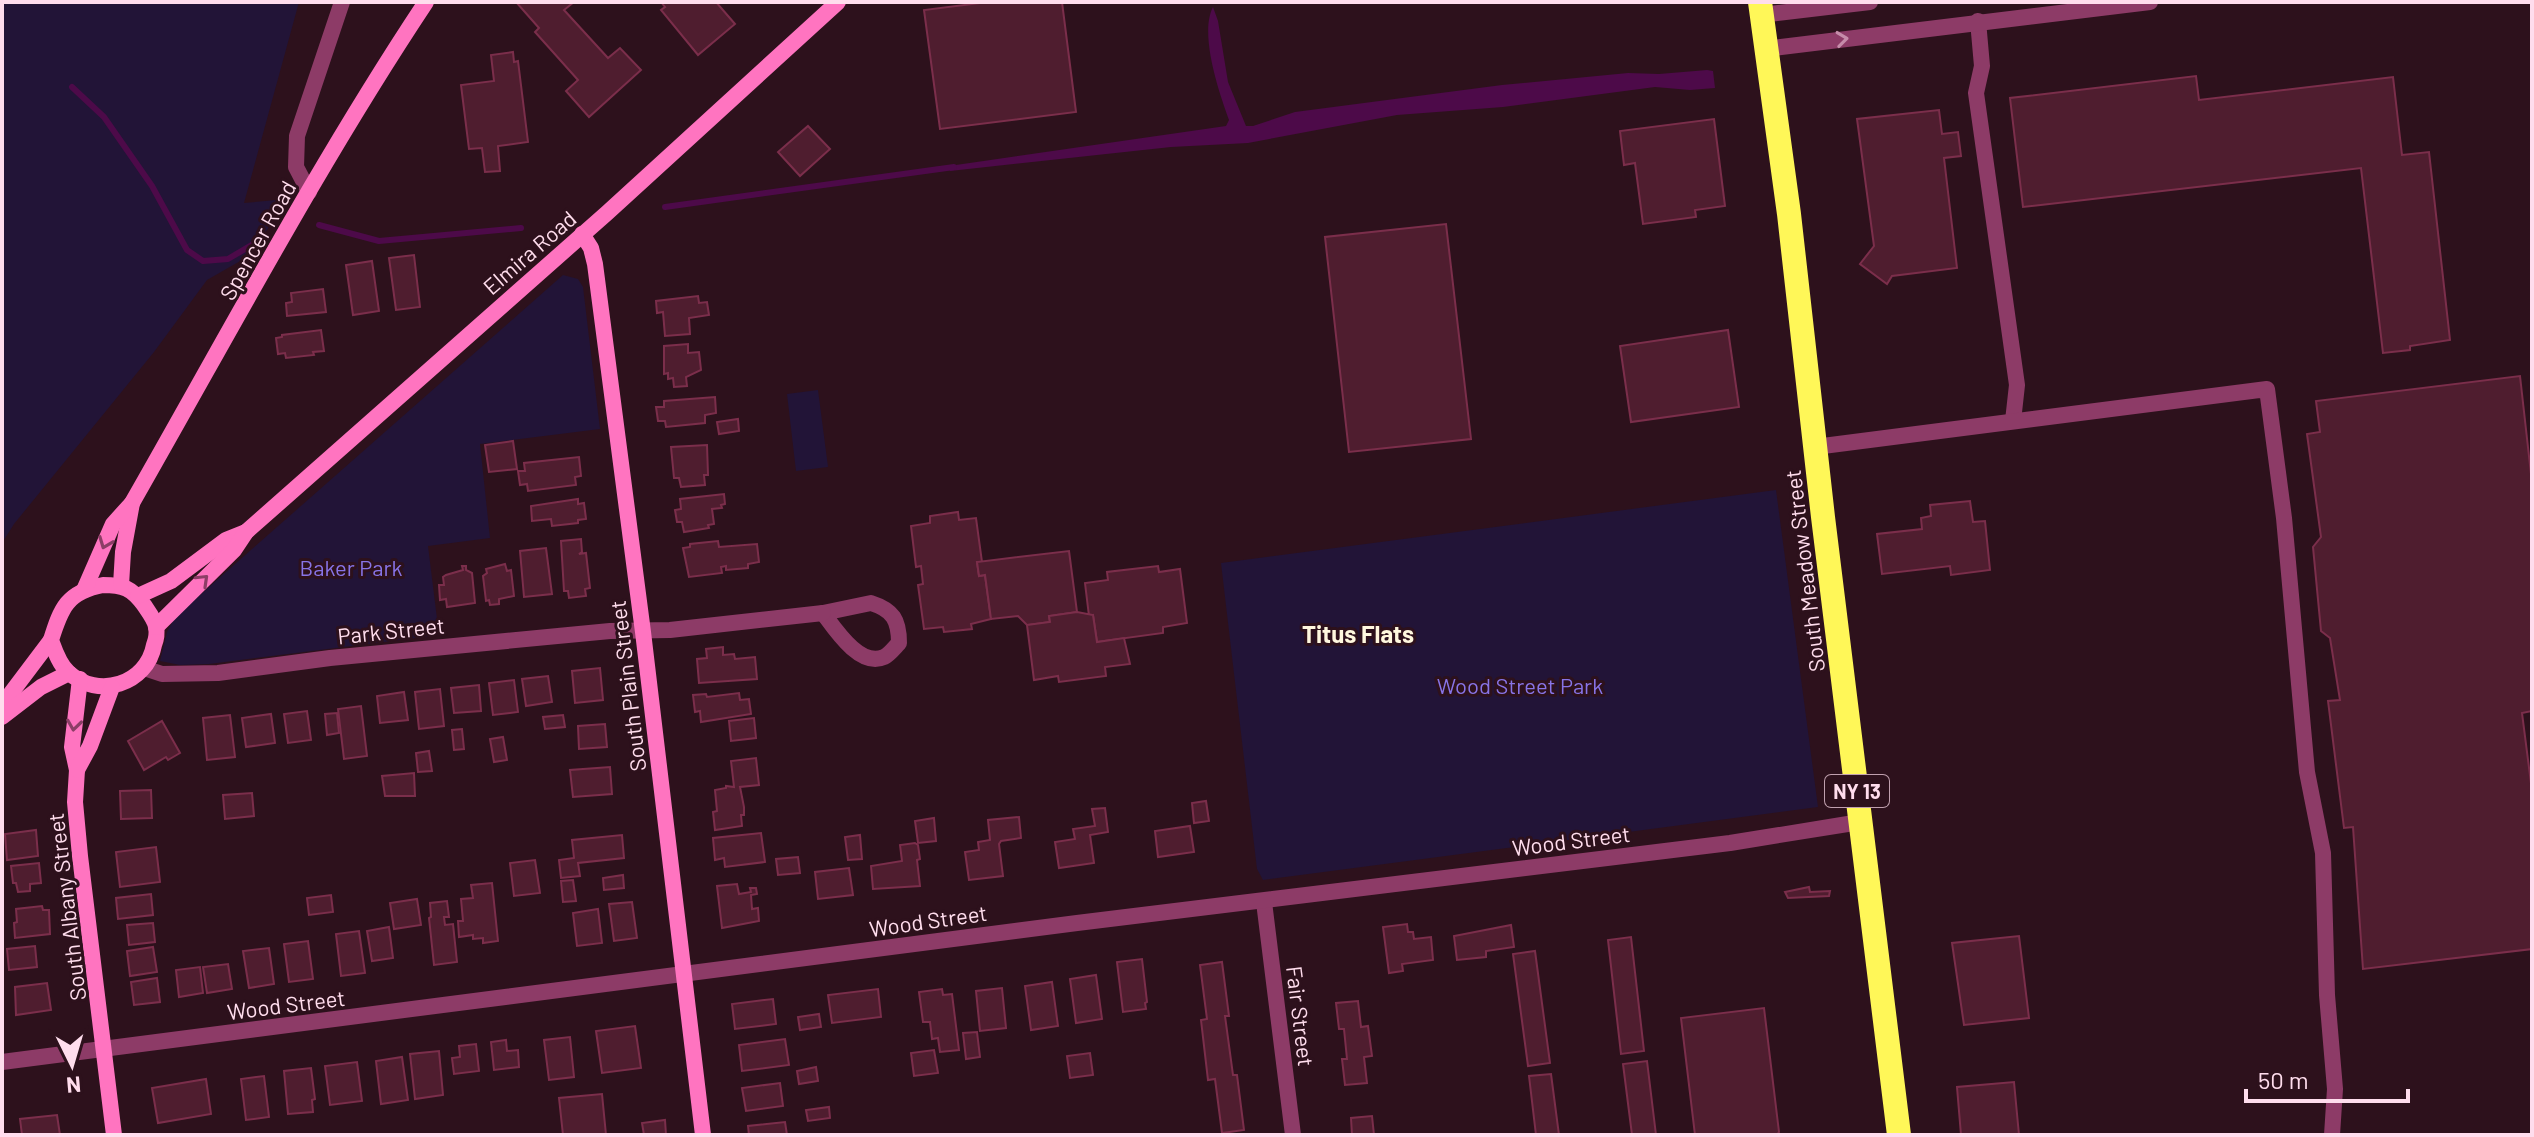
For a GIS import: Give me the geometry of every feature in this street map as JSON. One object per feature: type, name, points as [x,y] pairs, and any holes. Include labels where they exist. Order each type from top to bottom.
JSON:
[{"type":"highway","name":"South Meadow Street","points":[[1760,8],[1789,214],[1899,1135]]},
{"type":"street","points":[[309,192],[296,167],[297,136],[342,2]]},
{"type":"street","name":"Spencer Road","points":[[85,588],[113,524],[132,503],[309,192],[426,2]]},
{"type":"street","name":"Elmira Road","points":[[156,627],[234,550],[246,532],[838,2]]},
{"type":"street","points":[[1760,8],[1870,2]]},
{"type":"street","points":[[1765,49],[2067,7],[2150,2]]},
{"type":"street","points":[[1978,21],[1982,66],[1976,93],[2017,385],[2013,421]]},
{"type":"street","name":"South Plain Street","points":[[582,234],[591,248],[595,264],[703,1135]]},
{"type":"street","points":[[1815,447],[2267,389],[2284,518],[2307,772],[2323,853],[2327,995],[2335,1089],[2332,1135]]},
{"type":"street","name":"Spencer Road","points":[[121,585],[123,552],[132,503]]},
{"type":"street","name":"Elmira Road","points":[[138,596],[171,581],[226,540],[246,532]]},
{"type":"street","points":[[2,710],[8,697],[51,640],[64,605],[85,588],[121,585],[138,596],[156,627],[152,655],[144,668],[135,678],[112,687],[95,687],[74,676],[58,659],[51,640]]},
{"type":"street","name":"Park Street","points":[[144,668],[162,674],[187,675],[594,632],[643,632],[823,613],[871,603],[888,609],[899,625],[899,643],[885,657],[871,659],[848,645],[823,613]]},
{"type":"street","points":[[2,717],[41,687],[74,676]]},
{"type":"street","name":"South Albany Street","points":[[74,676],[72,747],[77,770],[75,802],[114,1135]]},
{"type":"street","name":"South Albany Street","points":[[77,770],[90,746],[112,687]]},
{"type":"street","name":"Wood Street","points":[[2,1062],[1077,923],[1730,843],[1860,822]]},
{"type":"street","name":"Fair Street","points":[[1264,902],[1293,1135]]},
{"type":"green space","points":[[2,2],[299,2],[244,203],[288,199],[249,256],[207,280],[154,352],[14,524],[2,543]]},
{"type":"green space","name":"Baker Park","points":[[563,275],[578,279],[583,287],[600,429],[480,444],[490,538],[428,546],[439,635],[209,664],[180,665],[160,661],[167,632],[175,617]]},
{"type":"green space","points":[[818,390],[828,467],[796,471],[787,394]]},
{"type":"green space","name":"Wood Street Park","points":[[1776,490],[1818,807],[1263,880],[1257,869],[1221,563]]},
{"type":"shaded area","points":[[1213,7],[1228,82],[1246,126],[1295,112],[1502,85],[1628,73],[1713,71],[1715,88],[1690,90],[1655,87],[1503,107],[1397,115],[1248,143],[1171,147],[950,171],[949,166],[1226,126],[1229,120],[1209,47],[1209,18]]},
{"type":"building","points":[[516,2],[574,2],[564,10],[608,58],[620,48],[641,70],[589,117],[566,91],[578,80],[535,32],[539,28]]},
{"type":"building","points":[[661,2],[716,2],[735,24],[698,55],[661,10],[665,7]]},
{"type":"building","points":[[988,2],[1062,2],[1076,112],[940,129],[924,10]]},
{"type":"building","points":[[513,52],[514,62],[518,61],[528,142],[498,146],[500,171],[485,172],[482,148],[469,149],[461,85],[494,81],[491,55]]},
{"type":"building","points":[[2196,76],[2199,100],[2393,77],[2402,155],[2429,152],[2450,340],[2383,353],[2361,168],[2023,207],[2010,98]]},
{"type":"building","points":[[1939,110],[1942,134],[1958,132],[1961,156],[1944,158],[1957,268],[1892,276],[1887,284],[1860,264],[1874,246],[1857,119]]},
{"type":"building","points":[[1714,119],[1725,206],[1695,210],[1696,217],[1643,224],[1635,163],[1624,165],[1620,131]]},
{"type":"building","points":[[808,126],[830,149],[800,176],[778,152]]},
{"type":"building","points":[[1446,224],[1471,439],[1349,452],[1325,237]]},
{"type":"building","points":[[414,255],[420,307],[396,310],[389,258]]},
{"type":"building","points":[[372,261],[379,311],[353,315],[346,265]]},
{"type":"building","points":[[323,289],[326,312],[287,316],[286,303],[292,302],[291,293]]},
{"type":"building","points":[[698,296],[699,303],[707,302],[709,315],[689,318],[690,334],[665,336],[663,312],[657,313],[656,301]]},
{"type":"building","points":[[321,330],[324,351],[286,358],[285,353],[278,354],[276,338]]},
{"type":"building","points":[[1728,330],[1739,407],[1631,422],[1620,346]]},
{"type":"building","points":[[688,344],[688,353],[699,352],[701,370],[686,377],[687,386],[674,387],[673,378],[668,379],[668,373],[664,374],[664,346]]},
{"type":"building","points":[[2520,376],[2532,483],[2532,711],[2522,713],[2532,791],[2532,949],[2363,969],[2353,827],[2344,828],[2328,701],[2340,700],[2330,638],[2321,631],[2313,547],[2321,537],[2307,434],[2320,432],[2316,401]]},
{"type":"building","points":[[715,397],[716,413],[705,415],[705,423],[666,427],[665,421],[658,421],[656,407],[664,407],[664,401]]},
{"type":"building","points":[[738,419],[739,431],[719,434],[717,422]]},
{"type":"building","points":[[513,441],[517,469],[489,472],[485,445]]},
{"type":"building","points":[[707,445],[708,475],[704,475],[705,485],[681,487],[679,478],[674,478],[671,447]]},
{"type":"building","points":[[579,457],[581,476],[575,477],[576,485],[528,491],[527,484],[520,485],[518,471],[525,471],[524,463]]},
{"type":"building","points":[[724,494],[725,504],[721,505],[722,508],[712,509],[714,524],[708,525],[709,528],[684,532],[682,522],[677,522],[675,510],[681,509],[680,499]]},
{"type":"building","points":[[578,499],[578,504],[584,503],[586,519],[578,520],[578,523],[552,526],[551,519],[532,521],[531,506]]},
{"type":"building","points":[[1970,501],[1973,522],[1985,521],[1990,570],[1951,575],[1950,566],[1882,574],[1877,534],[1922,529],[1921,518],[1931,516],[1930,505]]},
{"type":"building","points":[[958,512],[959,520],[976,518],[982,562],[977,562],[979,576],[985,575],[991,619],[971,624],[972,629],[944,632],[943,627],[924,629],[918,585],[923,584],[921,566],[916,567],[911,526],[930,523],[930,516]]},
{"type":"building","points":[[581,539],[582,552],[579,554],[586,553],[590,588],[585,589],[586,596],[569,598],[568,591],[564,591],[561,541]]},
{"type":"building","points":[[718,541],[719,547],[757,544],[759,562],[748,564],[748,568],[726,570],[726,566],[721,567],[722,573],[689,577],[683,548],[690,547],[690,544]]},
{"type":"building","points":[[546,548],[552,594],[524,597],[520,551]]},
{"type":"building","points":[[1069,551],[1077,612],[1049,616],[1050,622],[1027,625],[1018,616],[991,619],[985,575],[979,576],[977,562]]},
{"type":"building","points":[[505,564],[507,571],[511,570],[514,596],[499,599],[499,604],[490,605],[489,600],[486,601],[483,576],[487,573],[486,569]]},
{"type":"building","points":[[462,566],[472,573],[475,603],[447,607],[446,599],[440,600],[439,585],[444,585],[443,577],[446,575],[463,570]]},
{"type":"building","points":[[1158,566],[1159,572],[1180,569],[1187,623],[1163,627],[1163,633],[1097,642],[1093,615],[1089,616],[1085,583],[1108,580],[1107,572]]},
{"type":"building","points":[[1077,612],[1093,615],[1097,642],[1124,638],[1130,664],[1105,667],[1106,676],[1059,682],[1058,676],[1034,680],[1027,625],[1050,622],[1049,616]]},
{"type":"building","points":[[723,647],[723,655],[734,654],[735,659],[755,657],[757,679],[699,683],[697,659],[707,658],[706,649]]},
{"type":"building","points":[[600,668],[603,700],[575,703],[572,671]]},
{"type":"building","points":[[548,676],[552,702],[526,706],[522,679]]},
{"type":"building","points":[[514,680],[518,712],[493,715],[489,683]]},
{"type":"building","points":[[479,685],[481,711],[454,713],[451,688]]},
{"type":"building","points":[[440,689],[444,726],[419,729],[415,692]]},
{"type":"building","points":[[404,692],[408,720],[380,723],[377,696]]},
{"type":"building","points":[[739,693],[740,700],[749,699],[751,714],[701,722],[700,711],[695,712],[693,695],[706,694],[707,697]]},
{"type":"building","points":[[361,706],[367,756],[344,759],[338,709]]},
{"type":"building","points":[[307,711],[311,740],[288,743],[284,714]]},
{"type":"building","points":[[337,713],[339,733],[327,735],[325,714]]},
{"type":"building","points":[[271,714],[275,743],[246,747],[242,718]]},
{"type":"building","points":[[230,715],[235,757],[207,760],[203,718]]},
{"type":"building","points":[[563,715],[565,727],[545,729],[543,717]]},
{"type":"building","points":[[754,718],[756,738],[731,741],[729,721]]},
{"type":"building","points":[[162,721],[180,753],[144,770],[128,741]]},
{"type":"building","points":[[605,724],[607,747],[579,749],[578,726]]},
{"type":"building","points":[[462,729],[464,749],[454,750],[452,730]]},
{"type":"building","points":[[503,737],[507,760],[494,762],[490,739]]},
{"type":"building","points":[[429,751],[432,771],[418,772],[416,753]]},
{"type":"building","points":[[756,758],[759,785],[740,787],[744,807],[742,826],[715,830],[715,790],[734,787],[731,761]]},
{"type":"building","points":[[610,767],[612,794],[573,797],[570,770]]},
{"type":"building","points":[[414,773],[415,796],[385,796],[382,776]]},
{"type":"building","points":[[151,790],[152,818],[121,819],[120,791]]},
{"type":"building","points":[[252,793],[254,816],[225,819],[223,795]]},
{"type":"building","points":[[1206,801],[1209,821],[1194,823],[1192,803]]},
{"type":"building","points":[[1105,808],[1108,832],[1090,835],[1094,863],[1059,868],[1055,842],[1075,839],[1073,829],[1095,826],[1092,809]]},
{"type":"building","points":[[1019,817],[1021,838],[999,844],[1003,876],[969,880],[965,852],[979,850],[978,842],[990,840],[988,820]]},
{"type":"building","points":[[934,818],[936,841],[918,843],[915,821]]},
{"type":"building","points":[[1190,826],[1194,852],[1158,857],[1155,831]]},
{"type":"building","points":[[36,830],[38,856],[7,860],[5,834]]},
{"type":"building","points":[[761,833],[765,862],[725,867],[724,858],[715,860],[713,838]]},
{"type":"building","points":[[622,835],[624,858],[578,863],[580,876],[561,878],[559,860],[574,858],[572,840]]},
{"type":"building","points":[[860,835],[862,859],[848,860],[845,837]]},
{"type":"building","points":[[915,843],[920,859],[917,860],[920,886],[873,889],[871,866],[902,861],[900,845]]},
{"type":"building","points":[[156,847],[160,882],[120,887],[116,852]]},
{"type":"building","points":[[798,857],[800,873],[778,875],[776,859]]},
{"type":"building","points":[[535,860],[540,893],[514,896],[510,863]]},
{"type":"building","points":[[39,863],[41,883],[30,884],[30,891],[18,892],[16,883],[13,883],[11,866]]},
{"type":"building","points":[[849,868],[853,895],[818,899],[815,872]]},
{"type":"building","points":[[623,875],[624,888],[604,890],[603,878]]},
{"type":"building","points":[[573,880],[576,901],[563,902],[561,881]]},
{"type":"building","points":[[492,883],[498,941],[483,943],[483,938],[473,939],[473,935],[459,937],[458,921],[463,921],[461,899],[473,898],[471,885]]},
{"type":"building","points":[[737,884],[739,894],[756,888],[757,894],[751,895],[752,909],[758,908],[759,921],[722,928],[717,886]]},
{"type":"building","points":[[1809,887],[1810,892],[1830,891],[1829,896],[1788,898],[1785,892]]},
{"type":"building","points":[[151,894],[153,915],[118,919],[116,898]]},
{"type":"building","points":[[331,895],[333,912],[309,915],[307,898]]},
{"type":"building","points":[[417,899],[421,925],[394,929],[390,903]]},
{"type":"building","points":[[447,901],[449,917],[444,917],[445,925],[453,924],[457,962],[434,965],[430,903]]},
{"type":"building","points":[[632,902],[637,938],[614,941],[609,904]]},
{"type":"building","points":[[42,906],[43,910],[49,910],[50,934],[15,938],[16,909]]},
{"type":"building","points":[[598,909],[602,943],[577,946],[573,913]]},
{"type":"building","points":[[153,923],[155,942],[129,945],[127,925]]},
{"type":"building","points":[[1407,924],[1408,932],[1413,932],[1414,939],[1431,937],[1433,960],[1402,964],[1403,971],[1389,973],[1383,927]]},
{"type":"building","points":[[1511,925],[1514,947],[1486,951],[1486,957],[1457,960],[1454,936]]},
{"type":"building","points":[[389,927],[393,958],[372,961],[367,931]]},
{"type":"building","points":[[359,931],[365,973],[341,976],[336,934]]},
{"type":"building","points":[[2019,936],[2029,1018],[1964,1025],[1952,943]]},
{"type":"building","points":[[1631,937],[1644,1051],[1621,1054],[1608,940]]},
{"type":"building","points":[[308,941],[313,979],[289,982],[284,944]]},
{"type":"building","points":[[35,946],[37,967],[9,970],[7,949]]},
{"type":"building","points":[[153,947],[157,972],[130,976],[127,951]]},
{"type":"building","points":[[269,948],[274,984],[249,988],[243,951]]},
{"type":"building","points":[[1535,951],[1550,1063],[1528,1066],[1513,954]]},
{"type":"building","points":[[1142,959],[1146,1009],[1123,1012],[1117,962]]},
{"type":"building","points":[[1222,962],[1229,1016],[1225,1016],[1244,1130],[1222,1133],[1215,1079],[1208,1080],[1201,1020],[1207,1019],[1200,965]]},
{"type":"building","points":[[228,964],[232,989],[207,993],[203,967]]},
{"type":"building","points":[[200,967],[203,993],[179,997],[176,970]]},
{"type":"building","points":[[1096,975],[1102,1019],[1076,1023],[1070,979]]},
{"type":"building","points":[[157,978],[160,1002],[134,1005],[131,982]]},
{"type":"building","points":[[1052,982],[1058,1026],[1031,1030],[1025,986]]},
{"type":"building","points":[[47,983],[51,1010],[16,1015],[15,987]]},
{"type":"building","points":[[1002,988],[1006,1028],[980,1031],[976,991]]},
{"type":"building","points":[[878,989],[881,1017],[832,1023],[828,995]]},
{"type":"building","points":[[942,989],[943,995],[952,994],[959,1050],[940,1052],[938,1038],[932,1039],[930,1022],[923,1022],[919,992]]},
{"type":"building","points":[[773,999],[776,1024],[735,1029],[732,1004]]},
{"type":"building","points":[[1358,1001],[1361,1027],[1368,1026],[1372,1056],[1364,1057],[1367,1083],[1345,1085],[1342,1059],[1347,1059],[1344,1029],[1339,1029],[1336,1003]]},
{"type":"building","points":[[1764,1008],[1779,1132],[1777,1135],[1695,1135],[1681,1018]]},
{"type":"building","points":[[819,1014],[821,1027],[800,1030],[798,1017]]},
{"type":"building","points":[[635,1026],[641,1068],[602,1073],[596,1031]]},
{"type":"building","points":[[977,1032],[980,1057],[966,1059],[963,1033]]},
{"type":"building","points":[[570,1037],[574,1077],[549,1080],[544,1040]]},
{"type":"building","points":[[785,1039],[789,1065],[742,1071],[739,1045]]},
{"type":"building","points":[[506,1040],[507,1051],[518,1050],[519,1067],[494,1070],[491,1042]]},
{"type":"building","points":[[476,1044],[479,1071],[454,1074],[452,1058],[460,1057],[459,1046]]},
{"type":"building","points":[[934,1050],[938,1073],[914,1076],[911,1053]]},
{"type":"building","points":[[439,1051],[443,1095],[415,1099],[410,1054]]},
{"type":"building","points":[[1090,1053],[1093,1075],[1070,1078],[1067,1056]]},
{"type":"building","points":[[402,1057],[408,1100],[381,1104],[376,1061]]},
{"type":"building","points":[[1647,1061],[1656,1135],[1632,1135],[1623,1064]]},
{"type":"building","points":[[357,1062],[362,1101],[330,1105],[325,1066]]},
{"type":"building","points":[[816,1067],[818,1081],[799,1084],[797,1071]]},
{"type":"building","points":[[311,1068],[315,1099],[312,1100],[313,1112],[288,1114],[284,1071]]},
{"type":"building","points":[[1551,1074],[1559,1135],[1536,1135],[1529,1076]]},
{"type":"building","points":[[264,1076],[269,1117],[246,1120],[241,1079]]},
{"type":"building","points":[[206,1079],[211,1114],[158,1123],[152,1088]]},
{"type":"building","points":[[2014,1082],[2019,1135],[1961,1135],[1957,1087]]},
{"type":"building","points":[[780,1083],[783,1106],[746,1111],[742,1088]]},
{"type":"building","points":[[602,1094],[606,1135],[563,1135],[559,1098]]},
{"type":"building","points":[[829,1107],[830,1118],[808,1121],[806,1110]]},
{"type":"building","points":[[57,1115],[60,1135],[22,1135],[20,1119]]},
{"type":"building","points":[[1372,1116],[1374,1135],[1352,1135],[1351,1118]]},
{"type":"building","points":[[665,1120],[666,1135],[644,1135],[642,1123]]},
{"type":"building","points":[[785,1122],[787,1135],[749,1135],[748,1126]]},
{"type":"waterway","points":[[72,87],[104,117],[152,186],[187,250],[203,261],[228,259],[262,239]]},
{"type":"waterway","points":[[665,207],[954,167]]},
{"type":"waterway","points":[[319,225],[379,241],[521,228]]},
{"type":"district","name":"Titus Flats","points":[[1358,633]]}]
